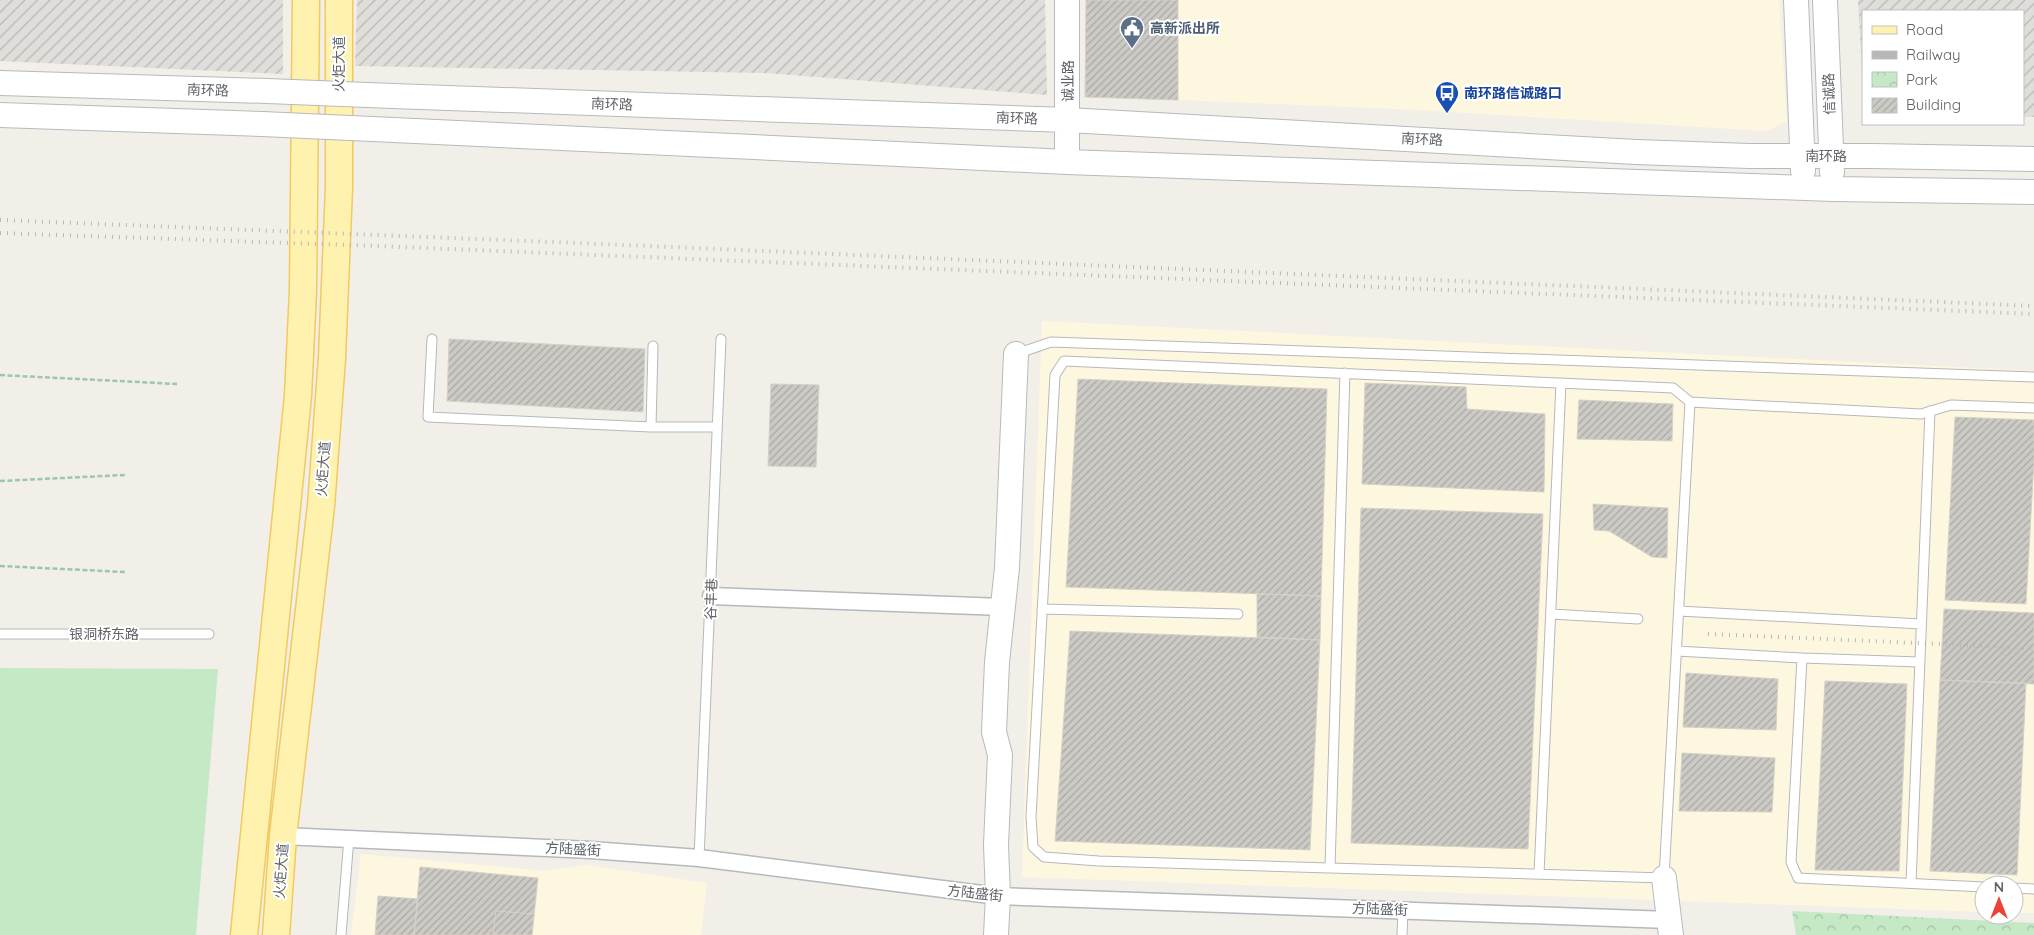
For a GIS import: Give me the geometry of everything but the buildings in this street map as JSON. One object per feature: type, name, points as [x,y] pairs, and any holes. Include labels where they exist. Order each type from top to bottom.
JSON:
[{"type":"main road","name":"火炬大道","points":[[244,935],[298,396],[303,291],[306,0]]},
{"type":"main road","name":"火炬大道","points":[[276,935],[283,836],[321,506],[332,358],[338,187],[340,0]]},
{"type":"main road","name":"诚业路","points":[[1067,0],[1068,162]]},
{"type":"main road","name":"信诚路","points":[[1796,0],[1804,188]]},
{"type":"main road","name":"信诚路","points":[[1825,0],[1833,189]]},
{"type":"main road","name":"南环路","points":[[0,83],[1068,120],[1636,152],[2034,160]]},
{"type":"main road","points":[[0,115],[262,124],[1068,162],[1833,189],[2034,192]]},
{"type":"main road","points":[[996,935],[998,896],[996,845],[1000,756],[994,732],[997,662],[1007,568],[1016,354]]},
{"type":"main road","points":[[1664,878],[1670,927]]},
{"type":"street","points":[[711,596],[1003,607]]},
{"type":"street","name":"方陆盛街","points":[[283,836],[698,858],[998,896],[1403,910],[1670,927]]},
{"type":"lane","points":[[432,339],[428,417],[716,427]]},
{"type":"lane","name":"谷丰巷","points":[[698,858],[711,596],[720,339]]},
{"type":"lane","points":[[1016,354],[1051,342],[2034,377]]},
{"type":"lane","points":[[651,426],[653,346]]},
{"type":"lane","points":[[1690,402],[1664,878],[1098,861],[1044,857],[1033,847],[1031,817],[1055,375],[1064,361],[1673,388],[1690,402],[1921,414],[1951,405],[2034,408]]},
{"type":"lane","points":[[1330,868],[1345,373]]},
{"type":"lane","points":[[1539,874],[1561,383]]},
{"type":"lane","points":[[1911,883],[1930,411]]},
{"type":"lane","points":[[1042,609],[1238,614]]},
{"type":"lane","points":[[1679,611],[1920,624]]},
{"type":"lane","points":[[1551,614],[1638,619]]},
{"type":"lane","name":"银洞桥东路","points":[[0,634],[209,634]]},
{"type":"lane","points":[[1676,651],[1919,662]]},
{"type":"lane","points":[[1802,658],[1791,862],[1798,878],[1974,886]]},
{"type":"lane","points":[[340,935],[349,838]]},
{"type":"lane","points":[[1402,935],[1403,910]]},
{"type":"path","points":[[0,375],[178,384]]},
{"type":"path","points":[[0,480],[125,475]]},
{"type":"path","points":[[0,566],[125,572]]},
{"type":"shaded area","points":[[0,0],[283,0],[283,74],[0,61]]},
{"type":"shaded area","points":[[357,0],[1045,0],[1047,95],[766,73],[355,66]]},
{"type":"shaded area","points":[[1178,0],[1779,0],[1787,121],[1767,131],[1401,109],[1178,100]]},
{"type":"shaded area","points":[[1858,0],[2034,0],[2034,117],[2024,117],[2024,10],[1862,10],[1862,72]]},
{"type":"shaded area","points":[[1042,321],[2034,371],[2034,913],[2024,913],[2024,875],[1974,875],[1974,912],[1022,877]]},
{"type":"shaded area","points":[[361,854],[545,871],[587,865],[707,883],[701,935],[351,935]]},
{"type":"green space","points":[[0,668],[218,669],[196,935],[0,935]]},
{"type":"green space","points":[[1792,911],[1974,920],[1974,925],[2024,925],[2024,923],[2034,923],[2034,935],[1796,935]]},
{"type":"railway","points":[[0,220],[2034,306]]},
{"type":"railway","points":[[0,233],[377,246],[2034,314]]},
{"type":"railway","points":[[1708,634],[2034,648]]},
{"type":"place","name":"高新派出所","points":[[1132,49]]},
{"type":"place","name":"南环路信诚路口","points":[[1447,114]]}]
